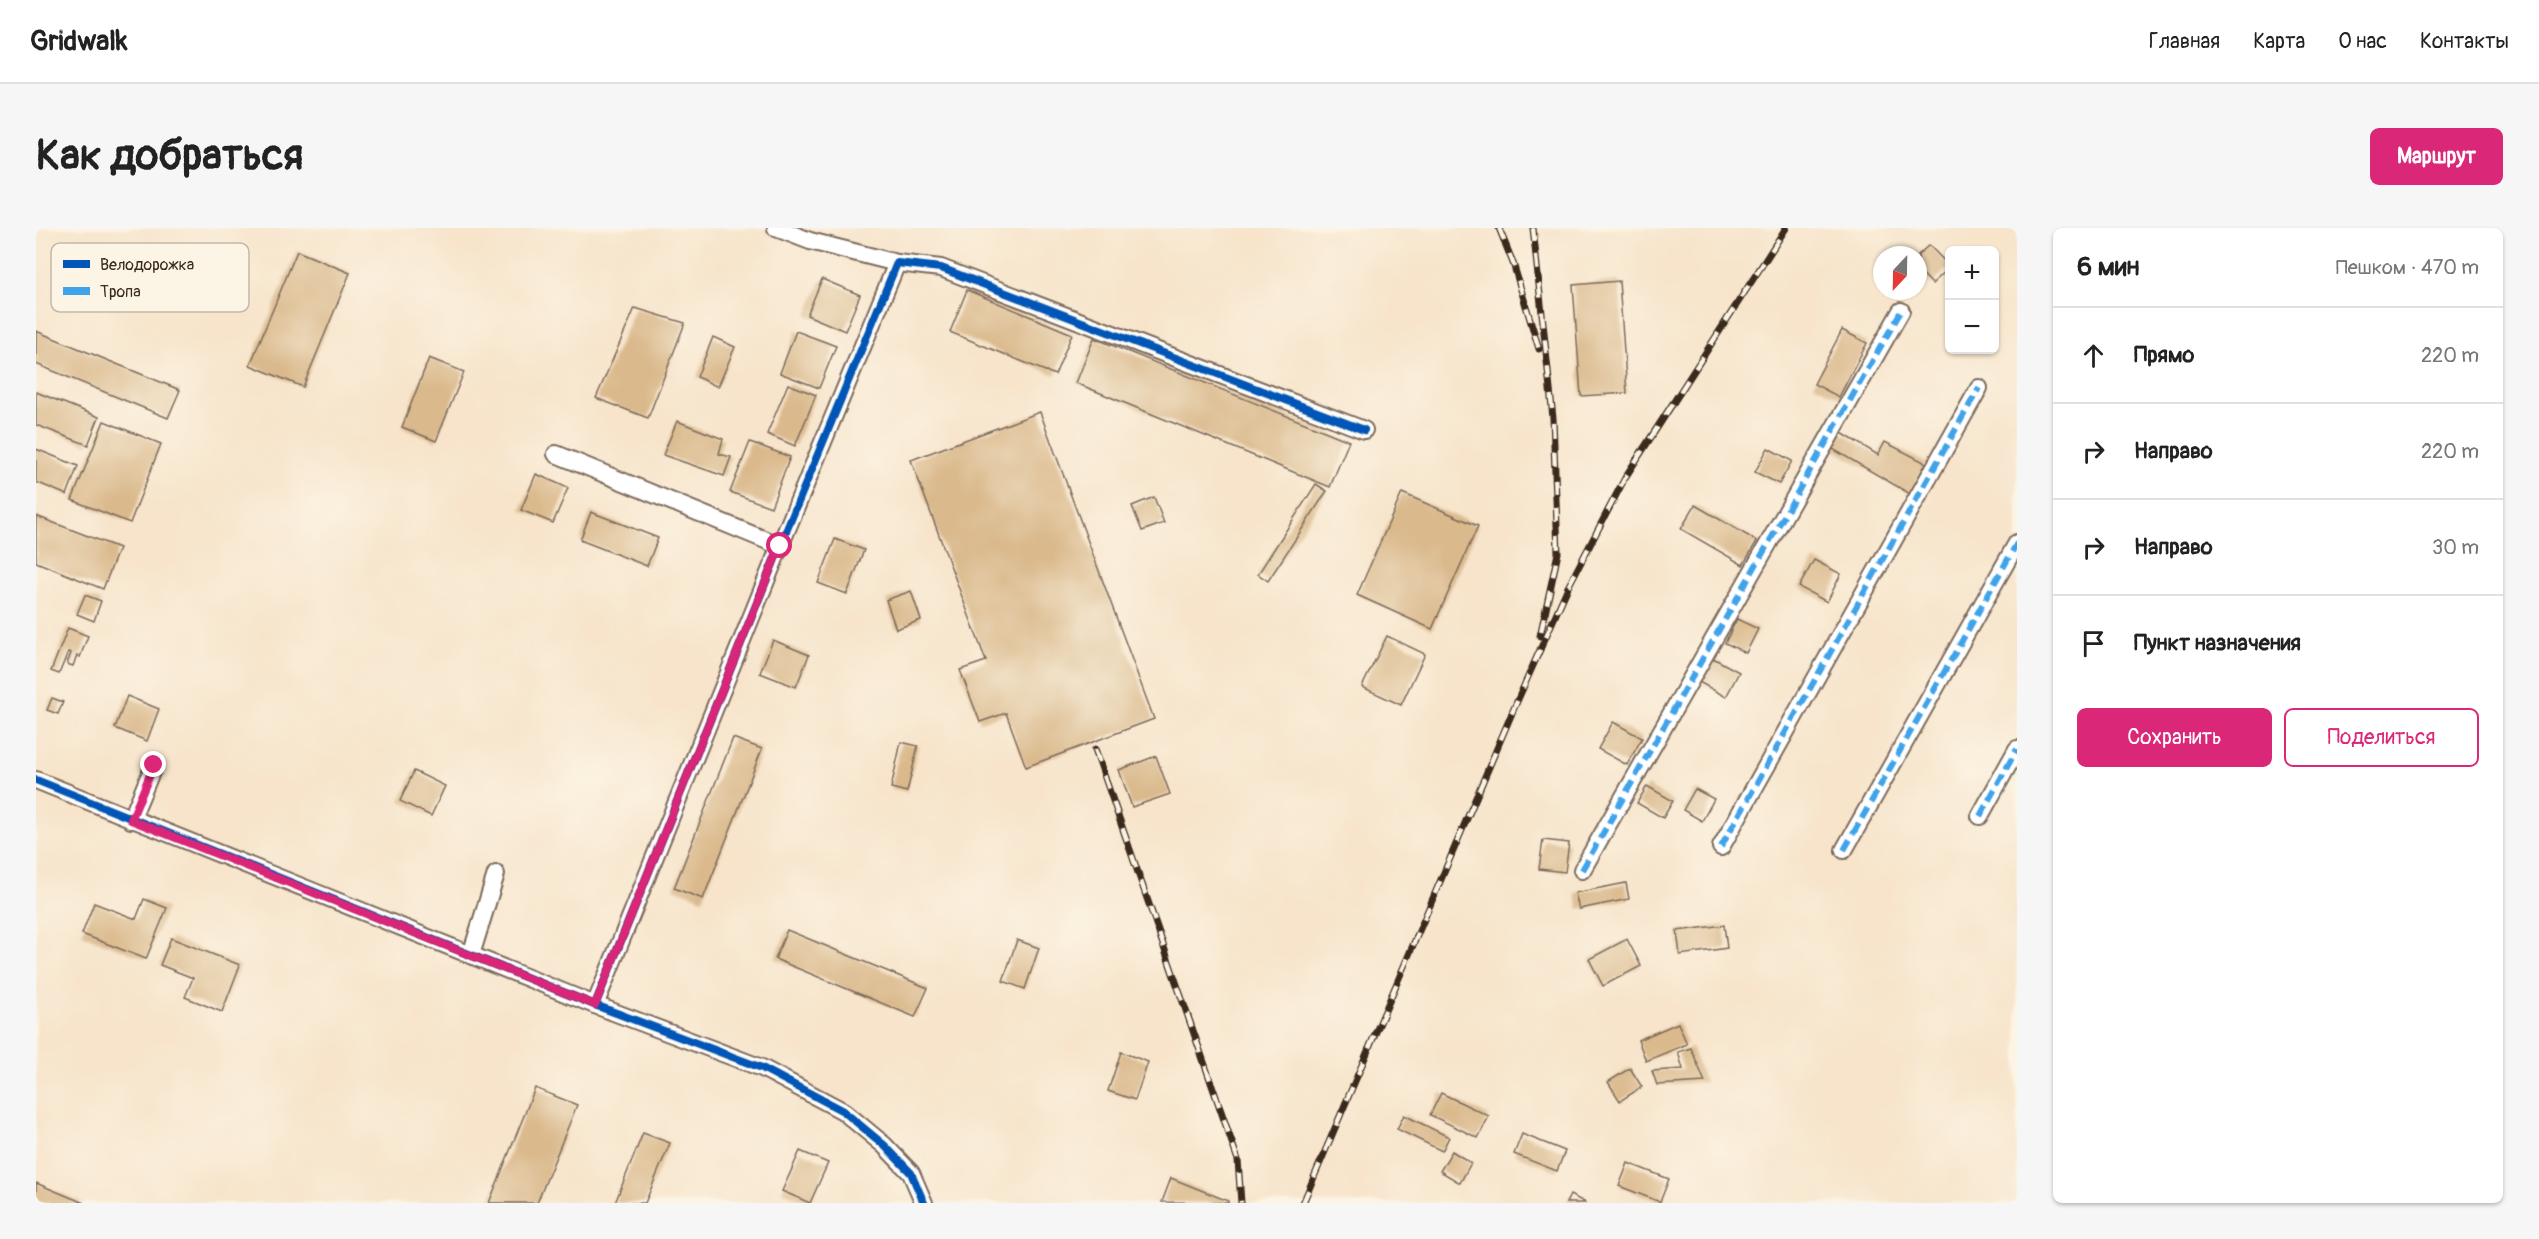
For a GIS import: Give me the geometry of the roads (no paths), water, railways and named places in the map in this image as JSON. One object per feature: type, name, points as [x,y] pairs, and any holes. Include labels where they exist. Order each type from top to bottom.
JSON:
[{"type":"street","points":[[776,228],[810,241],[897,262],[941,268],[1364,430]]},
{"type":"street","points":[[595,1005],[897,262]]},
{"type":"street","points":[[1582,870],[1901,311]]},
{"type":"street","points":[[1721,847],[1979,388]]},
{"type":"street","points":[[556,454],[780,546]]},
{"type":"street","points":[[1844,850],[2017,543]]},
{"type":"street","points":[[1980,816],[2017,749]]},
{"type":"street","points":[[131,820],[154,765]]},
{"type":"street","points":[[36,780],[595,1005],[762,1068],[843,1111],[884,1145],[910,1173],[924,1203]]},
{"type":"street","points":[[471,955],[496,874]]},
{"type":"railway","points":[[1499,228],[1513,263],[1539,349]]},
{"type":"railway","points":[[1533,228],[1553,418],[1558,553],[1540,636]]},
{"type":"railway","points":[[1303,1203],[1568,587],[1626,476],[1786,228]]},
{"type":"railway","points":[[1095,749],[1238,1160],[1241,1203]]}]
